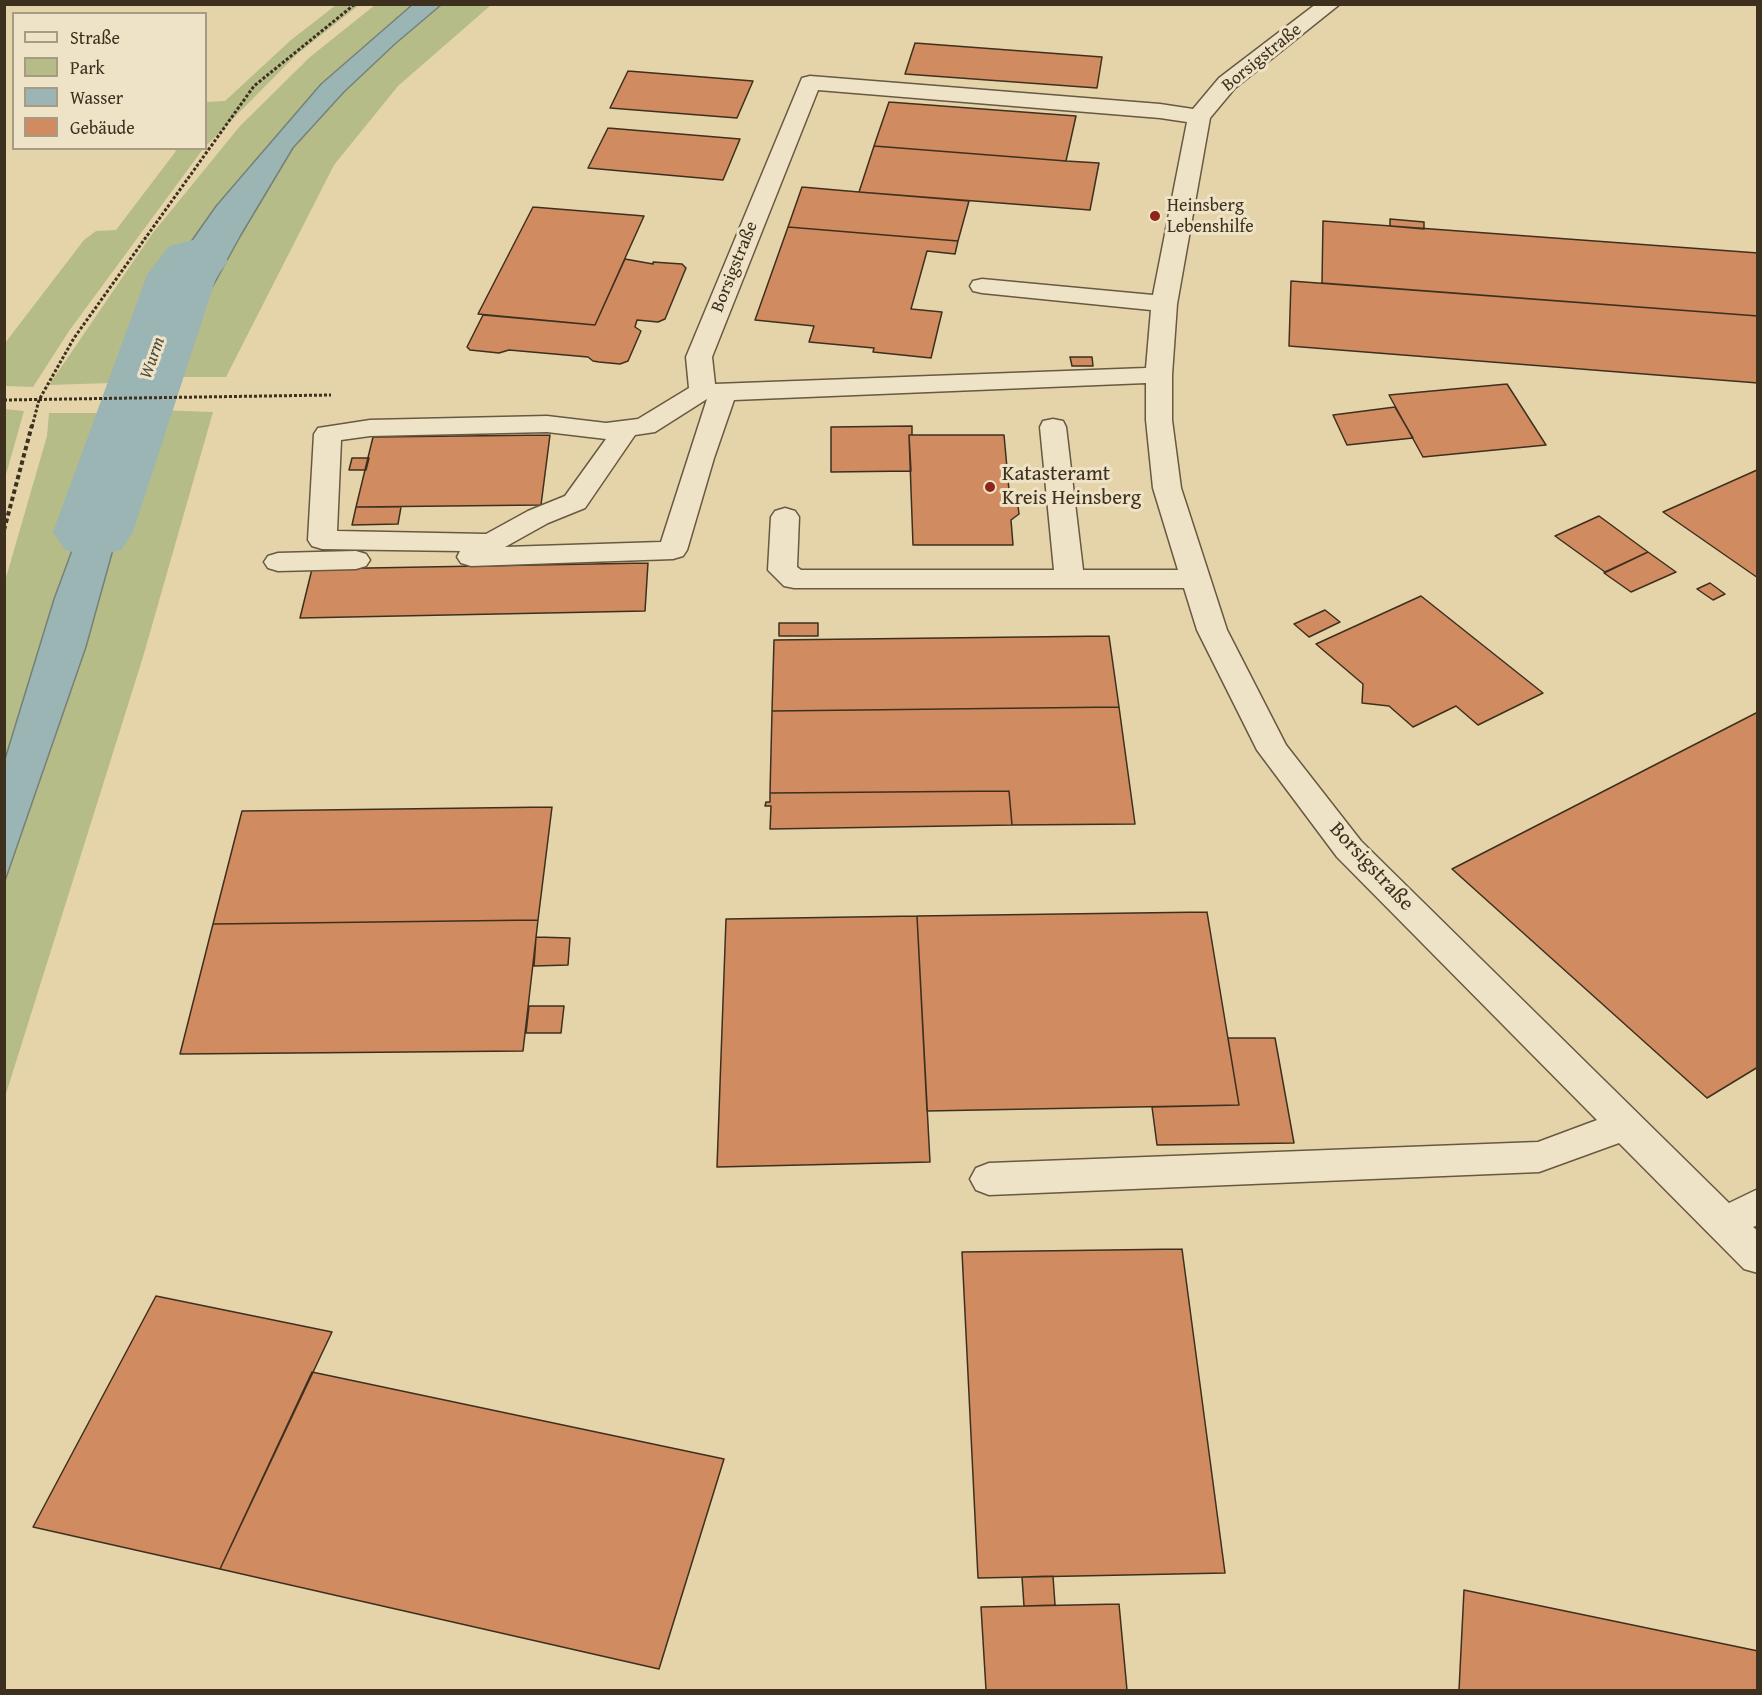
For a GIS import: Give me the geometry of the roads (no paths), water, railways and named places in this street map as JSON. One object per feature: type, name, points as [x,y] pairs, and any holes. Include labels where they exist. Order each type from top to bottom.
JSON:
[{"type":"street","name":"Borsigstraße","points":[[1330,4],[1227,84],[1199,117],[1164,304],[1159,375],[1159,420],[1167,488],[1212,630],[1273,750],[1349,849],[1758,1257]]},
{"type":"street","name":"Borsigstraße","points":[[713,392],[699,357],[810,83],[1160,111],[1199,117]]},
{"type":"street","points":[[982,286],[1164,304]]},
{"type":"street","points":[[627,428],[574,502],[538,517],[491,543],[322,540],[328,434],[370,428],[547,424],[606,431],[627,428],[645,426],[713,392],[1159,375]]},
{"type":"street","points":[[278,562],[673,550],[700,458],[713,392]]},
{"type":"street","points":[[1053,427],[1070,579]]},
{"type":"street","points":[[784,517],[782,570],[794,579],[1196,579]]},
{"type":"street","points":[[989,1179],[1539,1156],[1626,1125]]},
{"type":"street","points":[[1725,1225],[1758,1205]]},
{"type":"water","points":[[413,4],[441,5],[344,92],[293,148],[241,235],[163,377],[111,383],[176,263],[216,206],[321,84]]},
{"type":"water","points":[[158,410],[124,510],[86,647],[5,881],[5,759],[54,599],[116,431],[119,413]]},
{"type":"waterway","name":"Wurm","points":[[93,532],[182,275],[193,261]]},
{"type":"place","name":"Heinsberg Lebenshilfe","points":[[1155,216]]},
{"type":"place","name":"Katasteramt Kreis Heinsberg","points":[[990,487]]}]
